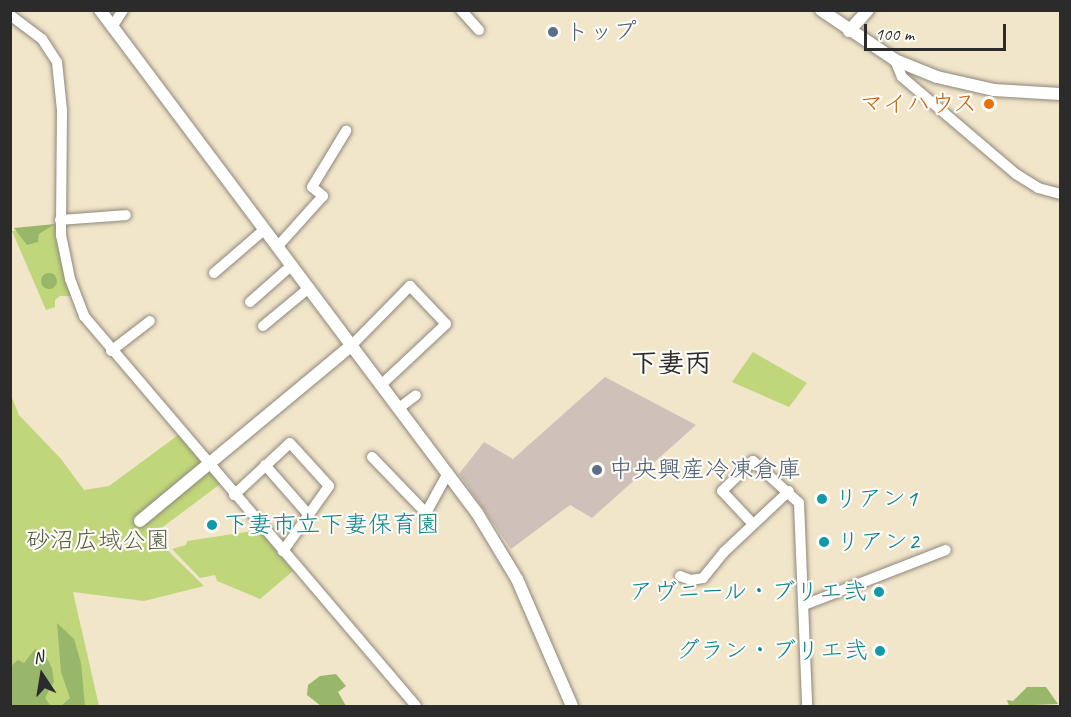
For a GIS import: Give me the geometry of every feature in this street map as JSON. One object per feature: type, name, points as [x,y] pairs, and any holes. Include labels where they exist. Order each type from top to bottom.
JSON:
[{"type":"street","points":[[100,10],[448,473],[512,569],[572,706]]},
{"type":"street","points":[[112,27],[123,10]]},
{"type":"street","points":[[461,10],[479,30]]},
{"type":"street","points":[[821,10],[895,60],[973,87],[1060,94]]},
{"type":"street","points":[[849,31],[868,10]]},
{"type":"street","points":[[10,15],[42,39],[57,62],[62,110],[60,220],[63,250],[79,305],[111,351],[416,706]]},
{"type":"street","points":[[895,60],[902,77],[1016,174],[1038,188],[1060,194]]},
{"type":"street","points":[[278,246],[323,195],[312,187],[346,131]]},
{"type":"street","points":[[60,220],[126,215]]},
{"type":"street","points":[[214,273],[265,228]]},
{"type":"street","points":[[250,302],[292,265]]},
{"type":"street","points":[[140,521],[209,466],[351,345],[410,286],[446,324],[381,385]]},
{"type":"street","points":[[263,326],[309,288]]},
{"type":"street","points":[[111,351],[150,321]]},
{"type":"street","points":[[399,408],[416,395]]},
{"type":"street","points":[[234,495],[290,443],[329,486],[283,551]]},
{"type":"street","points":[[372,457],[426,513],[448,473]]},
{"type":"street","points":[[753,524],[722,491],[753,461],[799,502],[807,706]]},
{"type":"street","points":[[265,465],[309,515]]},
{"type":"street","points":[[680,576],[691,580],[703,578],[753,524],[789,491]]},
{"type":"street","points":[[804,604],[946,550]]},
{"type":"shaded area","points":[[605,377],[696,425],[592,518],[570,505],[511,549],[459,474],[484,442],[513,459]]},
{"type":"green space","points":[[55,224],[39,234],[38,242],[27,245],[14,228]]},
{"type":"green space","points":[[57,224],[73,296],[60,296],[55,300],[55,307],[46,310],[12,231]]},
{"type":"green space","points":[[49,273],[55,275],[57,281],[55,287],[49,289],[43,287],[41,281],[43,275]]},
{"type":"green space","points":[[753,352],[807,383],[789,407],[732,382]]},
{"type":"green space","name":"砂沼広域公園","points":[[10,393],[19,415],[61,459],[84,490],[109,486],[181,433],[223,482],[152,535],[204,586],[144,601],[73,592],[99,706],[11,706]]},
{"type":"green space","points":[[259,530],[293,571],[260,599],[217,581],[215,575],[200,578],[172,549],[186,545],[187,541]]},
{"type":"green space","points":[[57,623],[74,639],[81,663],[85,706],[61,706],[70,698],[61,672]]},
{"type":"green space","points":[[35,649],[44,653],[52,668],[54,682],[45,698],[51,706],[11,706],[11,666],[18,660],[24,663]]},
{"type":"green space","points":[[336,674],[346,686],[338,692],[346,706],[321,706],[307,695],[308,685],[320,676]]},
{"type":"green space","points":[[1027,687],[1046,687],[1058,704],[1009,706],[1007,700],[1013,701]]},
{"type":"place","name":"トップ","points":[[553,32]]},
{"type":"place","name":"マイハウス","points":[[989,104]]},
{"type":"place","name":"中央興産冷凍倉庫","points":[[597,470]]},
{"type":"place","name":"リアン1","points":[[822,499]]},
{"type":"place","name":"下妻市立下妻保育園","points":[[212,525]]},
{"type":"place","name":"リアン2","points":[[824,542]]},
{"type":"place","name":"アヴニール・ブリエ弐","points":[[879,592]]},
{"type":"place","name":"グラン・ブリエ弐","points":[[880,651]]},
{"type":"district","name":"下妻丙","points":[[671,364]]}]
